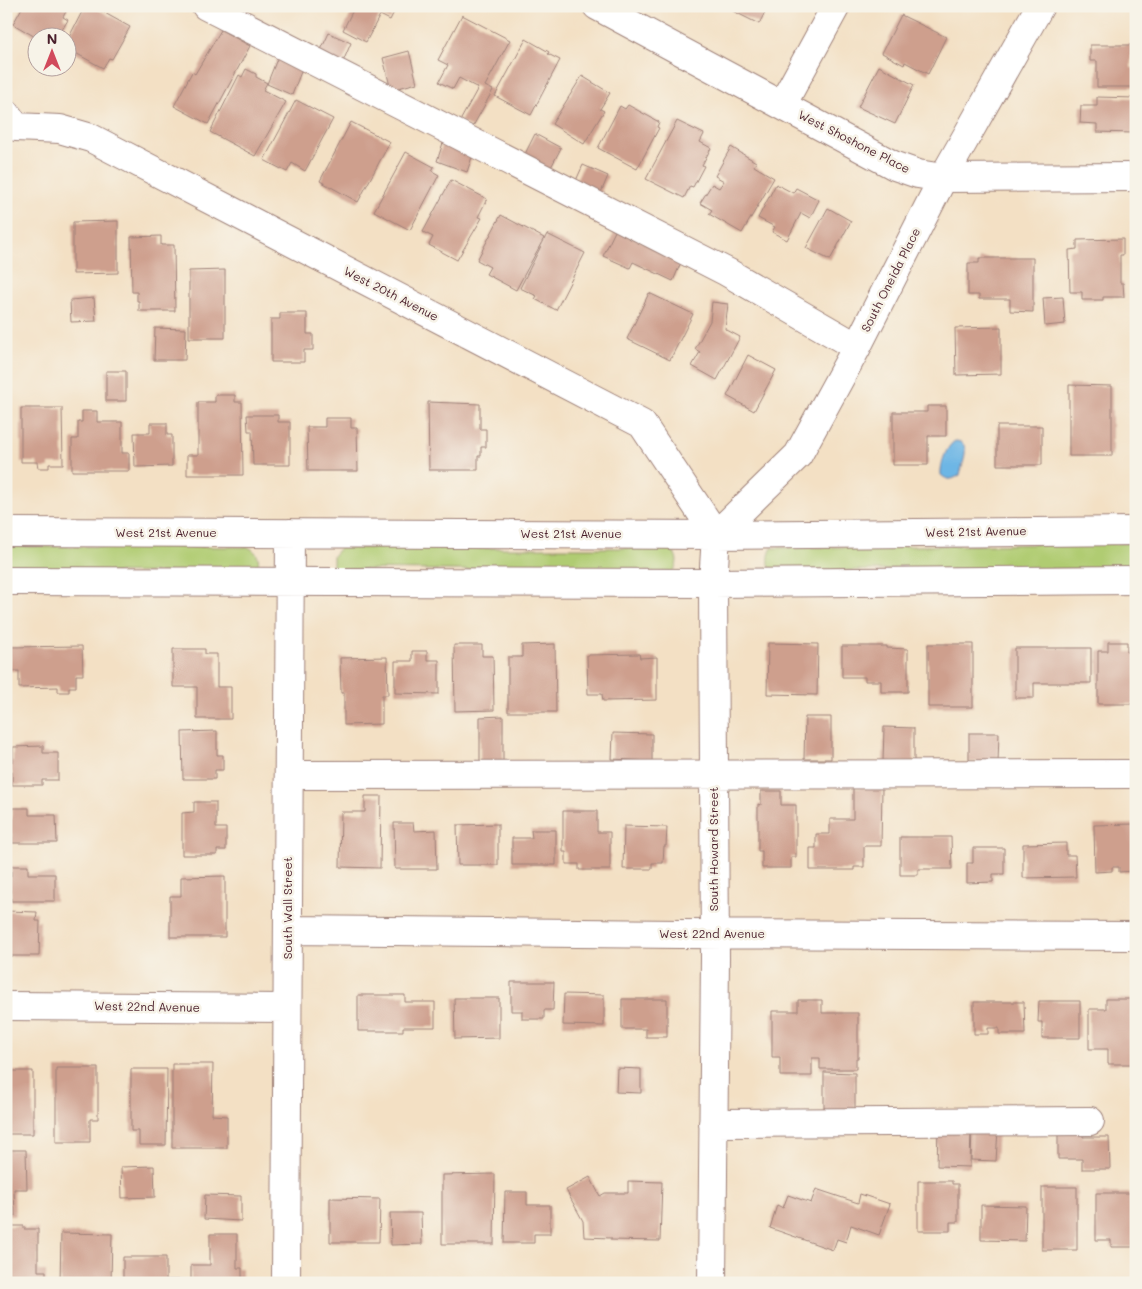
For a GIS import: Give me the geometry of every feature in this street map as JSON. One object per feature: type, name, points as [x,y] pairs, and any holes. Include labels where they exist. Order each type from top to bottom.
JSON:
[{"type":"street","points":[[206,6],[727,272],[857,347]]},
{"type":"street","name":"West Shoshone Place","points":[[597,6],[895,166],[918,174],[943,178],[1136,178]]},
{"type":"street","points":[[782,105],[836,6]]},
{"type":"street","name":"South Oneida Place","points":[[716,535],[798,454],[857,347],[943,178],[1040,6]]},
{"type":"street","name":"West 20th Avenue","points":[[9,123],[60,129],[92,138],[642,424],[716,535]]},
{"type":"street","name":"West 21st Avenue","points":[[6,532],[716,535],[1136,530]]},
{"type":"street","name":"South Wall Street","points":[[286,1283],[290,534]]},
{"type":"street","name":"South Howard Street","points":[[712,1283],[714,934],[713,583],[716,535]]},
{"type":"street","points":[[6,581],[713,583],[1136,580]]},
{"type":"street","points":[[289,774],[1136,774]]},
{"type":"street","name":"West 22nd Avenue","points":[[288,930],[1136,936]]},
{"type":"street","name":"West 22nd Avenue","points":[[6,1006],[287,1008]]},
{"type":"street","points":[[713,1123],[1090,1121]]},
{"type":"green space","points":[[1136,543],[1136,568],[772,571],[769,563],[772,548]]},
{"type":"green space","points":[[6,546],[248,547],[255,552],[259,562],[254,573],[6,572]]},
{"type":"green space","points":[[340,548],[667,548],[676,555],[677,562],[672,572],[333,569],[333,556]]},
{"type":"water","points":[[955,441],[964,445],[965,454],[960,475],[948,479],[941,475],[941,466],[946,451]]},
{"type":"building","points":[[23,6],[69,6],[63,17],[68,20],[63,28],[28,28],[28,33],[13,24]]},
{"type":"building","points":[[85,6],[92,6],[130,27],[112,59],[109,58],[103,68],[78,54],[78,28],[74,28]]},
{"type":"building","points":[[355,6],[397,6],[390,20],[380,15],[366,42],[343,30]]},
{"type":"building","points":[[732,6],[768,6],[759,24],[733,11],[734,8]]},
{"type":"building","points":[[1134,6],[1136,6],[1136,18],[1133,18]]},
{"type":"building","points":[[462,15],[510,40],[485,86],[493,90],[472,128],[460,121],[478,88],[459,78],[453,89],[439,82],[448,65],[438,60]]},
{"type":"building","points":[[901,15],[946,37],[928,74],[905,62],[904,65],[882,53]]},
{"type":"building","points":[[221,30],[250,46],[208,124],[174,106],[192,72],[195,74]]},
{"type":"building","points":[[329,33],[351,43],[342,64],[319,54]]},
{"type":"building","points":[[526,39],[560,60],[531,115],[495,96]]},
{"type":"building","points":[[1090,45],[1131,45],[1131,68],[1136,68],[1136,87],[1097,87],[1097,61],[1090,61]]},
{"type":"building","points":[[409,51],[417,83],[391,90],[383,58]]},
{"type":"building","points":[[279,54],[304,64],[292,95],[267,84]]},
{"type":"building","points":[[879,66],[914,85],[895,124],[858,107]]},
{"type":"building","points":[[246,69],[267,83],[263,90],[286,102],[255,156],[210,132],[239,75],[242,77]]},
{"type":"building","points":[[582,76],[610,93],[600,109],[604,111],[584,144],[552,124]]},
{"type":"building","points":[[1097,97],[1135,98],[1133,133],[1097,132],[1097,124],[1080,123],[1081,106],[1097,106]]},
{"type":"building","points":[[296,100],[333,119],[305,171],[292,163],[287,172],[264,160]]},
{"type":"building","points":[[628,105],[659,122],[657,127],[659,128],[637,169],[598,148],[620,106],[625,109]]},
{"type":"building","points":[[677,121],[704,134],[700,142],[711,148],[693,187],[690,186],[684,198],[646,179]]},
{"type":"building","points":[[351,122],[390,142],[358,202],[320,181]]},
{"type":"building","points":[[535,134],[561,148],[549,171],[523,158]]},
{"type":"building","points":[[444,140],[474,151],[467,172],[437,161]]},
{"type":"building","points":[[731,147],[756,162],[754,166],[774,178],[742,233],[709,214],[712,210],[700,203],[712,184],[719,188],[724,181],[715,176]]},
{"type":"building","points":[[406,152],[434,167],[432,171],[439,175],[410,230],[374,211]]},
{"type":"building","points":[[583,165],[608,176],[599,197],[574,185]]},
{"type":"building","points":[[451,180],[487,199],[478,217],[482,218],[457,260],[429,245],[433,237],[423,232]]},
{"type":"building","points":[[776,184],[793,193],[796,188],[819,200],[810,218],[801,213],[787,240],[772,232],[775,227],[758,218]]},
{"type":"building","points":[[828,208],[851,221],[830,260],[806,248]]},
{"type":"building","points":[[501,215],[544,238],[516,290],[486,274],[490,267],[477,260]]},
{"type":"building","points":[[118,221],[118,273],[73,274],[73,222]]},
{"type":"building","points":[[616,229],[682,260],[673,281],[633,262],[630,268],[603,256]]},
{"type":"building","points":[[547,234],[585,253],[556,310],[535,299],[537,296],[520,288]]},
{"type":"building","points":[[161,236],[161,245],[174,245],[175,311],[139,311],[137,292],[132,292],[131,237]]},
{"type":"building","points":[[1123,239],[1123,255],[1120,255],[1120,283],[1123,283],[1124,297],[1082,300],[1082,292],[1070,292],[1069,250],[1077,249],[1077,240]]},
{"type":"building","points":[[979,258],[1033,258],[1033,312],[1010,311],[1010,299],[979,299],[979,295],[968,295],[968,263],[979,263]]},
{"type":"building","points":[[225,270],[225,338],[189,338],[189,271]]},
{"type":"building","points":[[649,293],[693,314],[670,360],[627,339]]},
{"type":"building","points":[[1063,297],[1065,324],[1045,326],[1043,298]]},
{"type":"building","points":[[94,298],[96,321],[71,322],[70,300]]},
{"type":"building","points":[[712,302],[728,304],[725,329],[740,337],[717,380],[692,366],[700,352],[695,349],[710,321]]},
{"type":"building","points":[[280,313],[307,313],[307,334],[313,334],[313,350],[304,350],[304,362],[271,362],[271,319],[280,319]]},
{"type":"building","points":[[1001,327],[1001,374],[956,375],[955,328]]},
{"type":"building","points":[[155,328],[186,329],[185,360],[154,360]]},
{"type":"building","points":[[748,355],[776,370],[754,411],[727,396]]},
{"type":"building","points":[[106,371],[126,371],[126,401],[106,401]]},
{"type":"building","points":[[1069,385],[1112,386],[1112,456],[1069,456]]},
{"type":"building","points":[[215,395],[235,395],[235,402],[242,402],[243,475],[187,475],[187,455],[198,455],[198,402],[215,402]]},
{"type":"building","points":[[428,402],[480,404],[480,429],[486,429],[486,447],[481,447],[481,456],[478,456],[478,470],[429,470]]},
{"type":"building","points":[[927,406],[946,406],[946,436],[928,436],[928,465],[893,465],[893,412],[927,412]]},
{"type":"building","points":[[21,408],[62,408],[63,464],[49,464],[49,468],[38,468],[37,462],[21,462]]},
{"type":"building","points":[[82,411],[97,411],[97,422],[122,422],[122,453],[129,453],[129,471],[72,471],[72,439],[78,439],[78,422],[82,422]]},
{"type":"building","points":[[247,415],[278,415],[278,422],[290,422],[290,465],[253,465],[252,431],[248,431]]},
{"type":"building","points":[[325,418],[351,418],[351,428],[357,428],[358,471],[308,471],[307,427],[325,427]]},
{"type":"building","points":[[150,423],[167,423],[167,435],[172,435],[172,466],[135,467],[134,433],[150,433]]},
{"type":"building","points":[[997,426],[1042,426],[1042,465],[997,465]]},
{"type":"building","points":[[1108,642],[1127,642],[1127,652],[1136,652],[1136,704],[1098,704],[1098,651],[1108,651]]},
{"type":"building","points":[[768,643],[818,644],[817,695],[767,694]]},
{"type":"building","points":[[555,644],[556,712],[508,712],[508,657],[522,657],[522,645]]},
{"type":"building","points":[[928,644],[973,644],[973,707],[928,707]]},
{"type":"building","points":[[454,645],[482,645],[482,656],[493,656],[494,710],[455,711]]},
{"type":"building","points":[[82,646],[83,675],[76,675],[76,687],[69,687],[69,692],[58,692],[58,687],[19,688],[19,671],[9,671],[9,647]]},
{"type":"building","points":[[842,646],[887,646],[887,648],[908,649],[908,692],[881,692],[881,681],[865,681],[865,677],[842,677]]},
{"type":"building","points":[[1015,648],[1091,648],[1091,683],[1034,683],[1034,698],[1015,698]]},
{"type":"building","points":[[173,649],[205,649],[205,654],[217,654],[217,687],[231,687],[231,719],[197,719],[197,687],[173,687]]},
{"type":"building","points":[[412,651],[427,651],[427,660],[439,660],[439,694],[395,693],[395,661],[412,661]]},
{"type":"building","points":[[639,654],[640,658],[657,657],[657,700],[603,701],[602,694],[588,694],[587,655]]},
{"type":"building","points":[[387,657],[388,695],[382,695],[382,724],[344,725],[344,693],[341,693],[340,658]]},
{"type":"building","points":[[503,716],[503,762],[480,762],[480,717]]},
{"type":"building","points":[[805,717],[831,717],[831,759],[804,759]]},
{"type":"building","points":[[884,727],[914,728],[914,763],[883,762]]},
{"type":"building","points":[[217,731],[217,755],[223,755],[223,770],[215,770],[215,779],[183,779],[182,732]]},
{"type":"building","points":[[613,733],[652,734],[652,761],[612,759]]},
{"type":"building","points":[[969,733],[999,733],[998,762],[969,762]]},
{"type":"building","points":[[43,746],[43,753],[58,753],[58,780],[42,780],[42,785],[12,785],[12,772],[8,772],[7,761],[13,761],[13,747]]},
{"type":"building","points":[[853,788],[882,788],[881,846],[864,846],[864,867],[854,867],[854,870],[810,870],[810,848],[816,848],[816,834],[830,834],[830,819],[853,819]]},
{"type":"building","points":[[761,791],[781,791],[781,805],[796,805],[796,857],[791,857],[791,868],[762,868],[762,851],[758,851],[758,804],[761,805]]},
{"type":"building","points":[[365,796],[381,796],[380,868],[340,867],[341,812],[365,812]]},
{"type":"building","points":[[194,802],[216,802],[216,828],[226,828],[226,850],[217,850],[217,855],[182,855],[182,813],[194,812]]},
{"type":"building","points":[[12,808],[29,808],[29,815],[56,815],[57,843],[12,843],[12,834],[7,834],[7,819],[12,819]]},
{"type":"building","points":[[563,811],[597,811],[597,832],[610,832],[610,870],[579,870],[579,864],[566,864],[566,852],[563,852]]},
{"type":"building","points":[[394,823],[413,823],[414,831],[436,830],[437,869],[395,869]]},
{"type":"building","points":[[498,824],[498,865],[458,865],[457,825]]},
{"type":"building","points":[[1136,824],[1136,860],[1134,860],[1134,871],[1119,872],[1119,867],[1112,867],[1112,871],[1095,872],[1094,825]]},
{"type":"building","points":[[624,826],[667,827],[663,863],[652,863],[652,869],[623,869]]},
{"type":"building","points":[[531,830],[556,830],[556,865],[512,865],[512,838],[532,838]]},
{"type":"building","points":[[900,837],[951,837],[952,869],[918,869],[918,875],[900,875]]},
{"type":"building","points":[[1066,843],[1066,855],[1075,855],[1076,877],[1023,878],[1023,844]]},
{"type":"building","points":[[973,848],[1004,848],[1004,874],[993,874],[993,882],[967,883],[967,863],[973,863]]},
{"type":"building","points":[[11,866],[28,866],[28,874],[55,874],[55,901],[11,901],[11,891],[6,891],[6,876],[11,876]]},
{"type":"building","points":[[225,876],[225,937],[170,937],[170,896],[181,896],[181,877]]},
{"type":"building","points":[[6,911],[37,912],[36,921],[40,921],[39,956],[6,956]]},
{"type":"building","points":[[511,982],[554,982],[553,1010],[544,1010],[544,1019],[522,1019],[522,1011],[511,1011]]},
{"type":"building","points":[[564,994],[604,995],[604,1026],[563,1025]]},
{"type":"building","points":[[358,995],[405,995],[405,1002],[435,1002],[435,1027],[403,1027],[403,1031],[358,1031]]},
{"type":"building","points":[[454,998],[499,998],[499,1038],[455,1039]]},
{"type":"building","points":[[622,999],[667,999],[667,1037],[646,1037],[646,1029],[622,1029]]},
{"type":"building","points":[[1106,999],[1136,999],[1136,1064],[1108,1064],[1108,1049],[1089,1049],[1089,1009],[1106,1009]]},
{"type":"building","points":[[798,1000],[822,1000],[822,1013],[858,1013],[858,1058],[856,1058],[856,1069],[820,1069],[820,1058],[812,1058],[812,1076],[780,1076],[780,1057],[772,1057],[772,1011],[798,1011]]},
{"type":"building","points":[[1039,1001],[1080,1001],[1080,1038],[1042,1038],[1042,1022],[1038,1022]]},
{"type":"building","points":[[974,1002],[1024,1002],[1025,1034],[999,1034],[999,1028],[988,1028],[988,1034],[974,1034]]},
{"type":"building","points":[[172,1064],[213,1064],[212,1115],[227,1116],[227,1148],[172,1148]]},
{"type":"building","points":[[56,1068],[98,1068],[98,1119],[90,1119],[90,1142],[56,1142]]},
{"type":"building","points":[[617,1068],[641,1069],[641,1093],[616,1092]]},
{"type":"building","points":[[131,1069],[167,1069],[166,1145],[139,1145],[139,1131],[131,1131]]},
{"type":"building","points":[[6,1071],[33,1071],[33,1134],[6,1134]]},
{"type":"building","points":[[824,1072],[855,1073],[855,1115],[824,1115]]},
{"type":"building","points":[[1131,1083],[1136,1083],[1136,1113],[1132,1113]]},
{"type":"building","points":[[938,1127],[971,1128],[970,1167],[937,1166]]},
{"type":"building","points":[[972,1128],[998,1129],[996,1161],[971,1160]]},
{"type":"building","points":[[1058,1129],[1083,1129],[1083,1137],[1109,1137],[1110,1169],[1082,1169],[1082,1159],[1058,1159]]},
{"type":"building","points":[[6,1150],[26,1150],[27,1189],[14,1189],[15,1216],[6,1216]]},
{"type":"building","points":[[154,1166],[155,1197],[122,1198],[121,1167]]},
{"type":"building","points":[[495,1174],[494,1244],[442,1244],[442,1175]]},
{"type":"building","points":[[590,1177],[600,1196],[605,1193],[628,1193],[628,1181],[662,1182],[660,1241],[611,1240],[611,1238],[584,1237],[583,1221],[566,1190]]},
{"type":"building","points":[[918,1181],[952,1181],[952,1184],[958,1184],[958,1222],[950,1222],[950,1231],[918,1231]]},
{"type":"building","points":[[1042,1187],[1077,1187],[1077,1250],[1042,1250]]},
{"type":"building","points":[[816,1189],[858,1203],[860,1194],[890,1204],[879,1235],[851,1225],[846,1242],[837,1239],[833,1250],[770,1228],[777,1205],[783,1208],[788,1195],[811,1203]]},
{"type":"building","points":[[505,1192],[527,1192],[527,1205],[550,1205],[550,1234],[534,1234],[534,1243],[504,1243]]},
{"type":"building","points":[[1096,1193],[1136,1193],[1136,1239],[1133,1239],[1133,1247],[1111,1247],[1111,1240],[1096,1240]]},
{"type":"building","points":[[205,1195],[241,1196],[241,1221],[204,1219]]},
{"type":"building","points":[[330,1198],[380,1199],[379,1242],[330,1242]]},
{"type":"building","points":[[981,1205],[1026,1206],[1025,1241],[981,1240]]},
{"type":"building","points":[[390,1213],[421,1213],[422,1244],[391,1245]]},
{"type":"building","points":[[6,1226],[24,1226],[24,1229],[38,1229],[38,1271],[46,1271],[46,1283],[6,1283]]},
{"type":"building","points":[[61,1233],[112,1234],[111,1283],[60,1283]]},
{"type":"building","points":[[210,1234],[237,1234],[237,1268],[242,1268],[242,1283],[191,1283],[191,1265],[210,1265]]},
{"type":"building","points":[[123,1257],[166,1257],[166,1280],[182,1280],[182,1283],[123,1283]]}]
